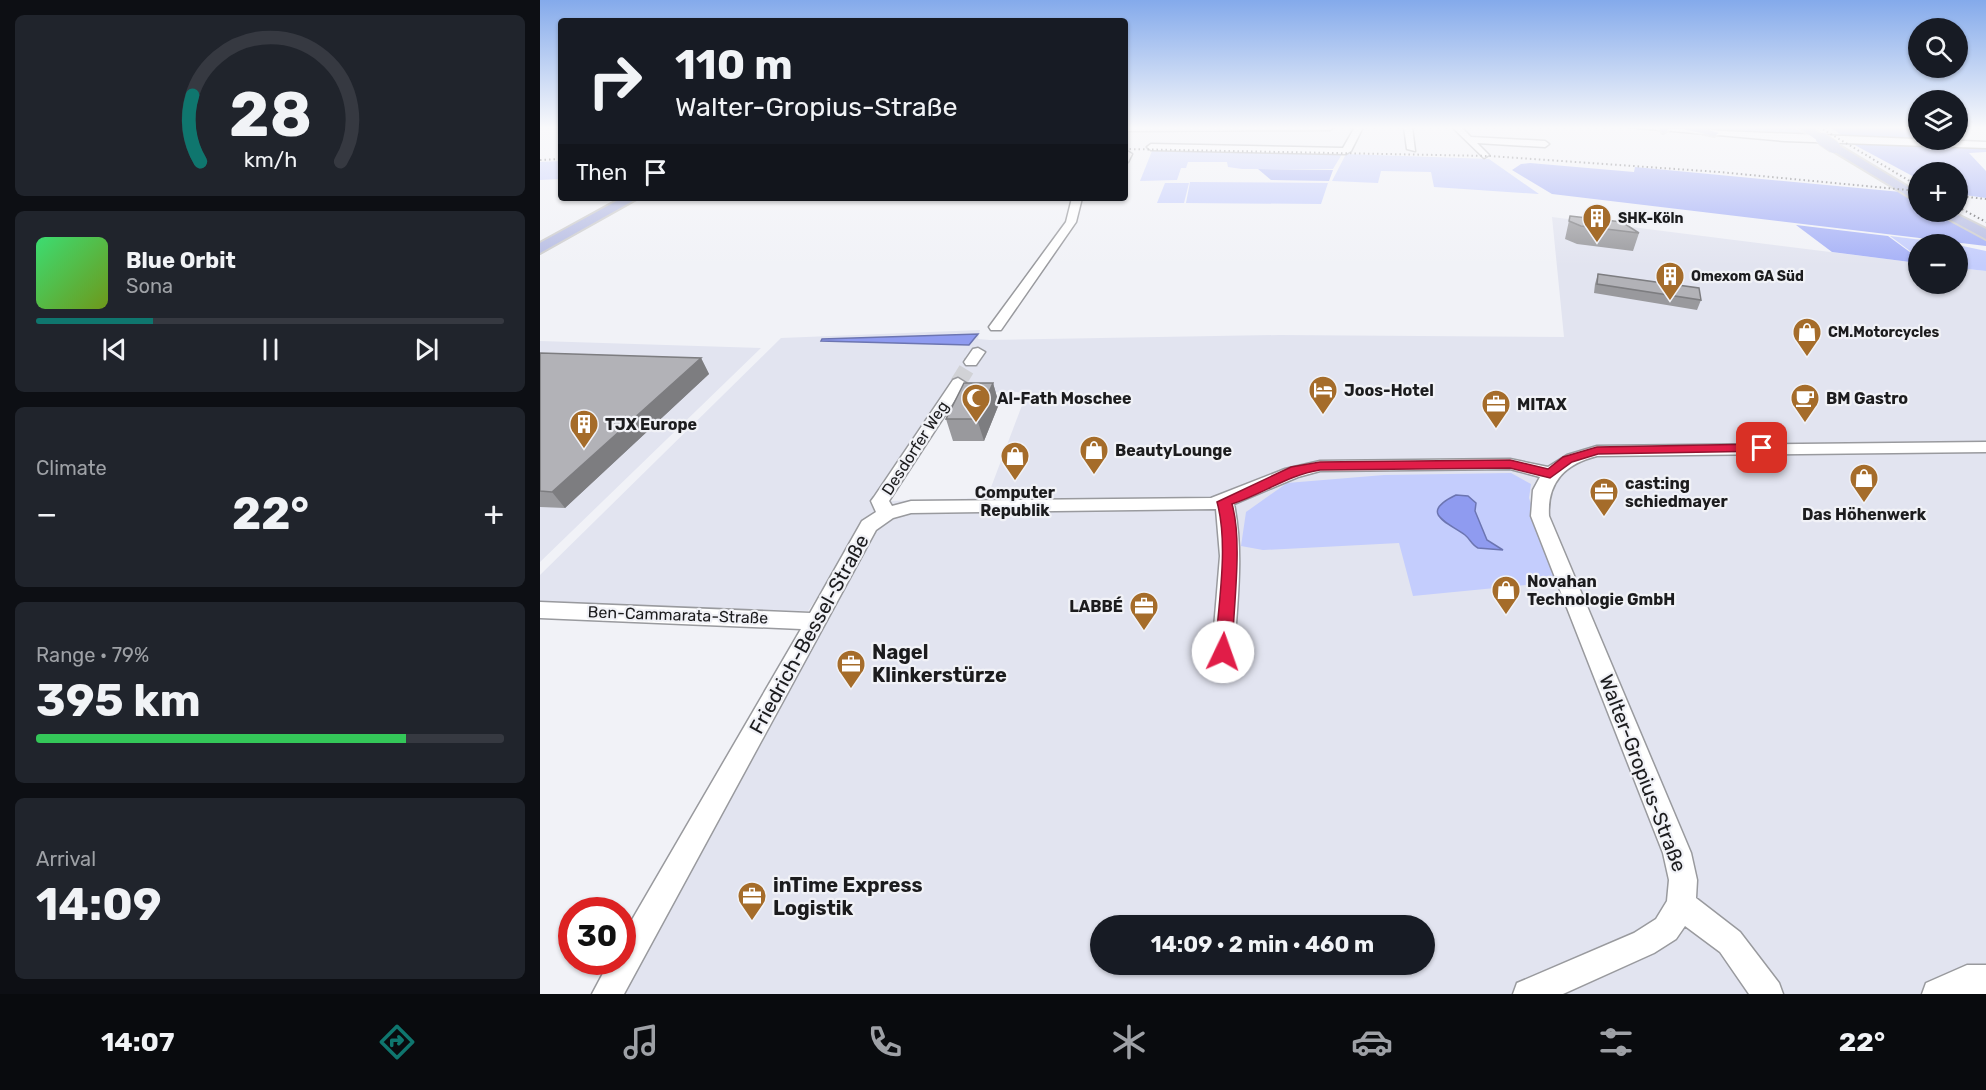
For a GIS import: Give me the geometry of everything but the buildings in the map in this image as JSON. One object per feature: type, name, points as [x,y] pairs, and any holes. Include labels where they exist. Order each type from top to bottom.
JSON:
[{"type":"main road","points":[[1877,173],[1908,192]]},
{"type":"main road","points":[[540,249],[627,201]]},
{"type":"main road","points":[[1962,222],[1986,235]]},
{"type":"street","points":[[996,327],[1071,222],[1077,201]]},
{"type":"street","name":"Desdorfer Weg","points":[[886,514],[880,501],[958,382]]},
{"type":"street","points":[[1223,652],[1228,558],[1228,515],[1224,502],[1246,495],[1295,470],[1320,466],[1510,464],[1523,465],[1550,474],[1568,460],[1597,451],[1986,447]]},
{"type":"street","name":"Walter-Gropius-Straße","points":[[1550,474],[1540,492],[1540,516],[1677,853],[1683,880],[1681,905]]},
{"type":"street","name":"Friedrich-Bessel-Straße","points":[[607,994],[869,526],[886,514],[911,507],[1187,505],[1224,502]]},
{"type":"street","name":"Ben-Cammarata-Straße","points":[[540,610],[816,621]]},
{"type":"street","points":[[1528,994],[1644,943],[1666,929],[1681,905],[1730,942],[1768,994]]},
{"type":"street","points":[[1937,994],[1967,980],[1986,980]]},
{"type":"shaded area","points":[[540,173],[558,173],[558,179],[540,180]]},
{"type":"shaded area","points":[[1143,173],[1179,173],[1177,180],[1140,181]]},
{"type":"shaded area","points":[[1263,173],[1332,173],[1329,181],[1271,180]]},
{"type":"shaded area","points":[[1336,173],[1380,173],[1378,183],[1332,181]]},
{"type":"shaded area","points":[[1431,173],[1510,173],[1539,194],[1434,187]]},
{"type":"shaded area","points":[[1518,173],[1703,173],[1901,192],[1908,196],[1908,222],[1955,222],[1986,239],[1986,246],[1968,244],[1968,234],[1908,234],[1908,237],[1552,194]]},
{"type":"shaded area","points":[[1968,173],[1986,173],[1986,198],[1968,195]]},
{"type":"shaded area","points":[[1190,182],[1328,183],[1321,204],[1186,203]]},
{"type":"shaded area","points":[[1165,183],[1189,183],[1184,203],[1157,203]]},
{"type":"shaded area","points":[[1552,217],[1908,262],[1908,294],[1968,294],[1968,269],[1986,271],[1986,994],[622,994],[632,975],[636,975],[636,968],[889,501],[987,498],[1027,392],[954,393],[808,611],[540,606],[540,575],[781,338],[980,330],[978,339],[990,340],[1279,335],[1564,337]]},
{"type":"shaded area","points":[[1796,225],[1888,236],[1908,251],[1908,262],[1832,252]]},
{"type":"shaded area","points":[[1890,236],[1908,238],[1908,250]]},
{"type":"shaded area","points":[[1968,247],[1986,251],[1986,271],[1968,269]]},
{"type":"shaded area","points":[[978,334],[969,345],[821,341],[822,339]]},
{"type":"shaded area","points":[[540,341],[761,348],[540,562]]},
{"type":"shaded area","points":[[1511,473],[1531,484],[1529,498],[1557,582],[1413,596],[1399,543],[1263,550],[1241,546],[1246,512],[1287,483],[1384,475]]},
{"type":"shaded area","points":[[1456,495],[1468,496],[1476,503],[1475,511],[1487,540],[1503,550],[1478,548],[1465,535],[1440,517],[1437,512],[1439,507]]},
{"type":"tunnel","points":[[958,383],[971,362]]},
{"type":"railway","points":[[1734,173],[1908,190]]},
{"type":"railway","points":[[1897,173],[1908,180]]},
{"type":"railway","points":[[1968,197],[1986,199]]},
{"type":"railway","points":[[1968,212],[1986,222]]},
{"type":"place","name":"SHK-Köln","points":[[1597,244]]},
{"type":"place","name":"Omexom GA Süd","points":[[1670,302]]},
{"type":"place","name":"CM.Motorcycles","points":[[1807,358]]},
{"type":"place","name":"Joos-Hotel","points":[[1323,416]]},
{"type":"place","name":"Al-Fath Moschee","points":[[976,424]]},
{"type":"place","name":"BM Gastro","points":[[1805,424]]},
{"type":"place","name":"MITAX","points":[[1496,430]]},
{"type":"place","name":"TJX Europe","points":[[584,450]]},
{"type":"place","name":"BeautyLounge","points":[[1094,476]]},
{"type":"place","name":"Computer Republik","points":[[1015,482]]},
{"type":"place","name":"Das Höhenwerk","points":[[1864,504]]},
{"type":"place","name":"cast:ing schiedmayer","points":[[1604,518]]},
{"type":"place","name":"Novahan Technologie GmbH","points":[[1506,616]]},
{"type":"place","name":"LABBÉ","points":[[1144,632]]},
{"type":"place","name":"Nagel Klinkerstürze","points":[[851,690]]},
{"type":"place","name":"inTime Express Logistik","points":[[752,922]]},
{"type":"route","points":[[1223,652],[1228,558],[1228,515],[1224,502],[1246,495],[1295,470],[1320,466],[1510,464],[1532,467],[1550,474],[1568,460],[1597,451],[1762,448]]}]
